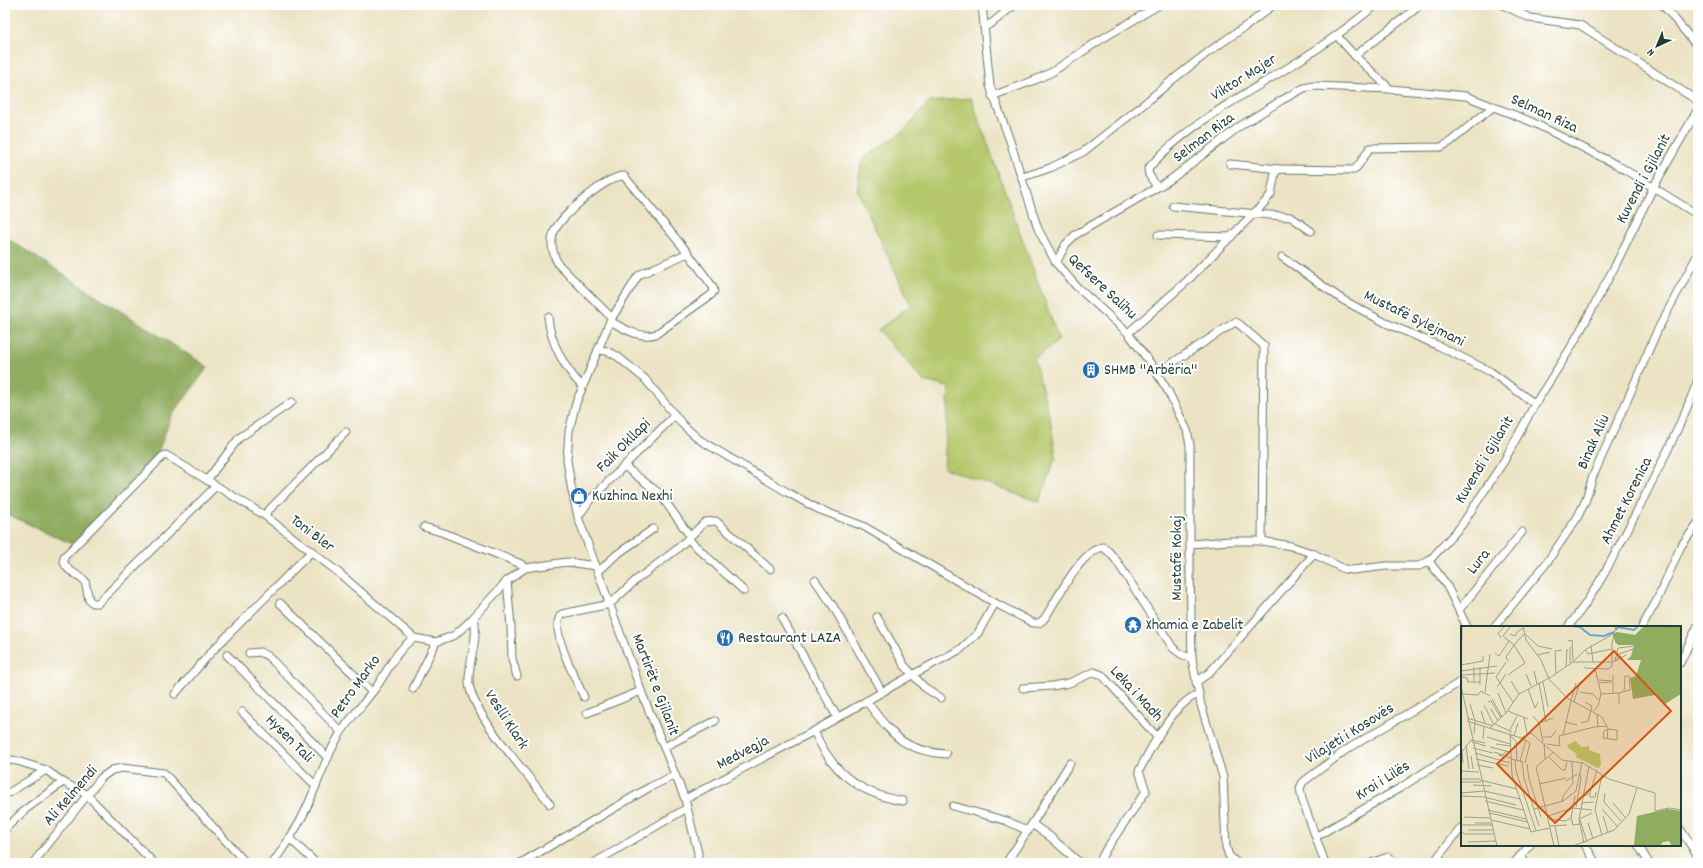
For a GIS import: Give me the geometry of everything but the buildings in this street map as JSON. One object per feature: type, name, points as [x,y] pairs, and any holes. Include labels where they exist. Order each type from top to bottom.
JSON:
[{"type":"street","name":"Qefsere Salihu","points":[[982,5],[987,64],[992,96],[1023,177],[1038,229],[1056,263],[1077,286],[1128,334],[1186,282],[1265,202],[1272,194],[1275,173],[1279,169]]},
{"type":"street","points":[[984,28],[1014,5]]},
{"type":"street","points":[[992,96],[1052,72],[1100,40],[1159,5]]},
{"type":"street","points":[[1023,177],[1050,168],[1082,152],[1138,109],[1176,76],[1249,24],[1272,5]]},
{"type":"street","name":"Viktor Majer","points":[[1158,187],[1149,175],[1148,169],[1180,139],[1217,112],[1337,36],[1376,5]]},
{"type":"street","points":[[1355,56],[1381,34],[1394,27],[1420,5]]},
{"type":"street","points":[[1503,5],[1530,18],[1580,26],[1698,101]]},
{"type":"street","points":[[1663,5],[1698,47]]},
{"type":"street","points":[[1337,36],[1355,56],[1390,89]]},
{"type":"street","name":"Selman Riza","points":[[1056,263],[1066,244],[1075,235],[1158,187],[1184,170],[1240,126],[1304,88],[1314,86],[1390,89],[1466,96],[1532,122],[1611,162],[1698,214]]},
{"type":"street","points":[[1230,164],[1279,169],[1354,170],[1360,165],[1365,154],[1370,148],[1441,147],[1450,142],[1494,106]]},
{"type":"street","name":"Kuvendi i Gjilanit","points":[[1429,561],[1461,526],[1504,461],[1535,404],[1570,349],[1588,317],[1653,188],[1698,109]]},
{"type":"street","points":[[620,176],[624,176],[688,252],[714,291],[712,295],[656,334],[639,336],[611,320],[558,264],[552,246],[554,232],[561,221],[598,187],[620,176]]},
{"type":"street","points":[[1173,206],[1291,217],[1311,231]]},
{"type":"street","points":[[1158,235],[1231,237]]},
{"type":"street","name":"Martirët e Gjilanit","points":[[688,252],[638,276],[611,320],[582,386],[569,432],[567,460],[578,517],[641,691],[685,799],[698,853],[698,863]]},
{"type":"street","name":"Binak Aliu","points":[[1495,626],[1545,565],[1585,502],[1593,476],[1657,331],[1698,254]]},
{"type":"street","name":"Mustafë Sylejmani","points":[[1282,257],[1343,300],[1491,372],[1535,404]]},
{"type":"street","points":[[548,317],[551,333],[563,362],[572,377],[582,386]]},
{"type":"street","points":[[1157,373],[1231,323],[1235,322],[1264,346],[1262,541]]},
{"type":"street","name":"Mustafë Kokaj","points":[[1128,334],[1157,373],[1180,414],[1187,430],[1190,445],[1192,660],[1198,694],[1223,777],[1226,847],[1229,856],[1237,863]]},
{"type":"street","points":[[598,350],[607,351],[645,379],[683,425],[700,440],[787,492],[818,509],[863,526],[995,603],[1033,623],[1039,623],[1044,619],[1084,558],[1096,549],[1103,547],[1116,560],[1173,648],[1192,660]]},
{"type":"street","name":"Ahmet Korenica","points":[[1569,626],[1607,571],[1668,451],[1686,412],[1698,380]]},
{"type":"street","points":[[206,480],[239,438],[292,402]]},
{"type":"street","name":"Faik Okllapi","points":[[578,517],[590,500],[675,415]]},
{"type":"street","name":"Toni Bler","points":[[346,432],[264,515],[312,551],[414,638]]},
{"type":"street","points":[[216,486],[98,603],[93,603],[89,600],[86,584],[83,579],[71,573],[65,566],[64,557],[160,458],[166,455],[264,515]]},
{"type":"street","points":[[624,466],[659,493],[689,537],[744,591]]},
{"type":"street","points":[[584,697],[570,667],[558,632],[558,616],[610,604],[705,522],[716,522],[770,569]]},
{"type":"street","points":[[1643,626],[1657,600],[1681,546],[1698,523]]},
{"type":"street","points":[[424,527],[444,533],[521,564],[525,568]]},
{"type":"street","points":[[414,638],[436,642],[455,635],[474,617],[507,581],[525,568],[537,565],[568,562],[597,569],[653,529]]},
{"type":"street","name":"Lura","points":[[1459,610],[1522,532]]},
{"type":"street","points":[[1191,544],[1230,541],[1262,541],[1291,546],[1314,554],[1344,569],[1353,570],[1386,566],[1419,566],[1429,561],[1446,584],[1467,626]]},
{"type":"street","points":[[175,694],[213,650],[312,551]]},
{"type":"street","points":[[1196,682],[1209,673],[1314,554]]},
{"type":"street","points":[[815,580],[833,606],[882,692]]},
{"type":"street","points":[[507,581],[512,659],[517,676]]},
{"type":"street","points":[[280,603],[372,692]]},
{"type":"street","name":"Medvegja","points":[[685,799],[814,731],[961,649],[978,633],[995,603]]},
{"type":"street","name":"Veslli Klark","points":[[474,617],[476,624],[470,667],[470,684],[473,698],[497,736],[550,804]]},
{"type":"street","points":[[877,617],[904,665],[924,687],[941,698]]},
{"type":"street","points":[[782,618],[837,717]]},
{"type":"street","points":[[1681,661],[1698,625]]},
{"type":"street","name":"Petro Marko","points":[[273,863],[306,809],[315,785],[341,732],[372,692],[392,662],[409,641],[414,638]]},
{"type":"street","points":[[413,689],[436,642]]},
{"type":"street","points":[[249,653],[260,652],[268,656],[341,732]]},
{"type":"street","points":[[227,655],[328,758]]},
{"type":"street","name":"Leka i Madh","points":[[1023,688],[1069,683],[1094,672],[1102,675],[1158,738]]},
{"type":"street","name":"Vilajeti i Kosovës","points":[[1317,836],[1302,799],[1300,788],[1303,782],[1346,750],[1461,682]]},
{"type":"street","points":[[587,713],[641,691]]},
{"type":"street","name":"Leka i Madh","points":[[1099,863],[1105,851],[1146,791],[1140,771],[1147,755],[1170,718],[1183,703],[1192,696],[1198,694]]},
{"type":"street","points":[[866,701],[892,733],[907,745],[927,752],[946,754]]},
{"type":"street","name":"Hysen Tali","points":[[242,712],[315,785]]},
{"type":"street","points":[[664,747],[715,721]]},
{"type":"street","points":[[814,731],[821,747],[834,765],[850,781],[868,792],[885,798],[903,800]]},
{"type":"street","name":"Kroi i Lilës","points":[[1317,836],[1400,788],[1461,749]]},
{"type":"street","points":[[5,759],[46,770],[63,782],[86,794],[154,863]]},
{"type":"street","points":[[1006,863],[1028,831],[1070,763]]},
{"type":"street","name":"Ali Kelmendi","points":[[33,863],[100,778],[112,770],[122,768],[164,773],[246,863]]},
{"type":"street","points":[[5,795],[46,770]]},
{"type":"street","points":[[521,863],[650,787],[675,775]]},
{"type":"street","points":[[5,829],[26,810],[63,782]]},
{"type":"street","points":[[953,806],[1007,821],[1028,831]]},
{"type":"street","points":[[594,863],[687,808]]},
{"type":"street","points":[[1032,824],[1048,835],[1080,863]]},
{"type":"street","points":[[1432,863],[1461,828]]},
{"type":"street","points":[[1681,830],[1698,856]]},
{"type":"street","points":[[1317,836],[1325,863]]},
{"type":"street","points":[[289,838],[316,863]]},
{"type":"street","points":[[1514,863],[1529,846]]},
{"type":"street","points":[[1586,846],[1596,863]]},
{"type":"street","points":[[1639,846],[1649,863]]},
{"type":"street","points":[[1520,856],[1526,863]]},
{"type":"street","points":[[1371,863],[1388,857],[1395,863]]},
{"type":"green space","points":[[971,98],[1059,340],[1034,359],[1050,419],[1056,456],[1039,502],[944,468],[949,387],[924,381],[878,330],[911,305],[857,190],[862,160],[906,129],[929,102]]},
{"type":"green space","points":[[5,237],[208,367],[171,417],[157,455],[72,544],[9,515],[5,518]]},
{"type":"place","name":"SHMB ''Arbëria''","points":[[1091,370]]},
{"type":"place","name":"Kuzhina Nexhi","points":[[579,496]]},
{"type":"place","name":"Xhamia e Zabelit","points":[[1133,625]]},
{"type":"place","name":"Restaurant LAZA","points":[[725,638]]}]
